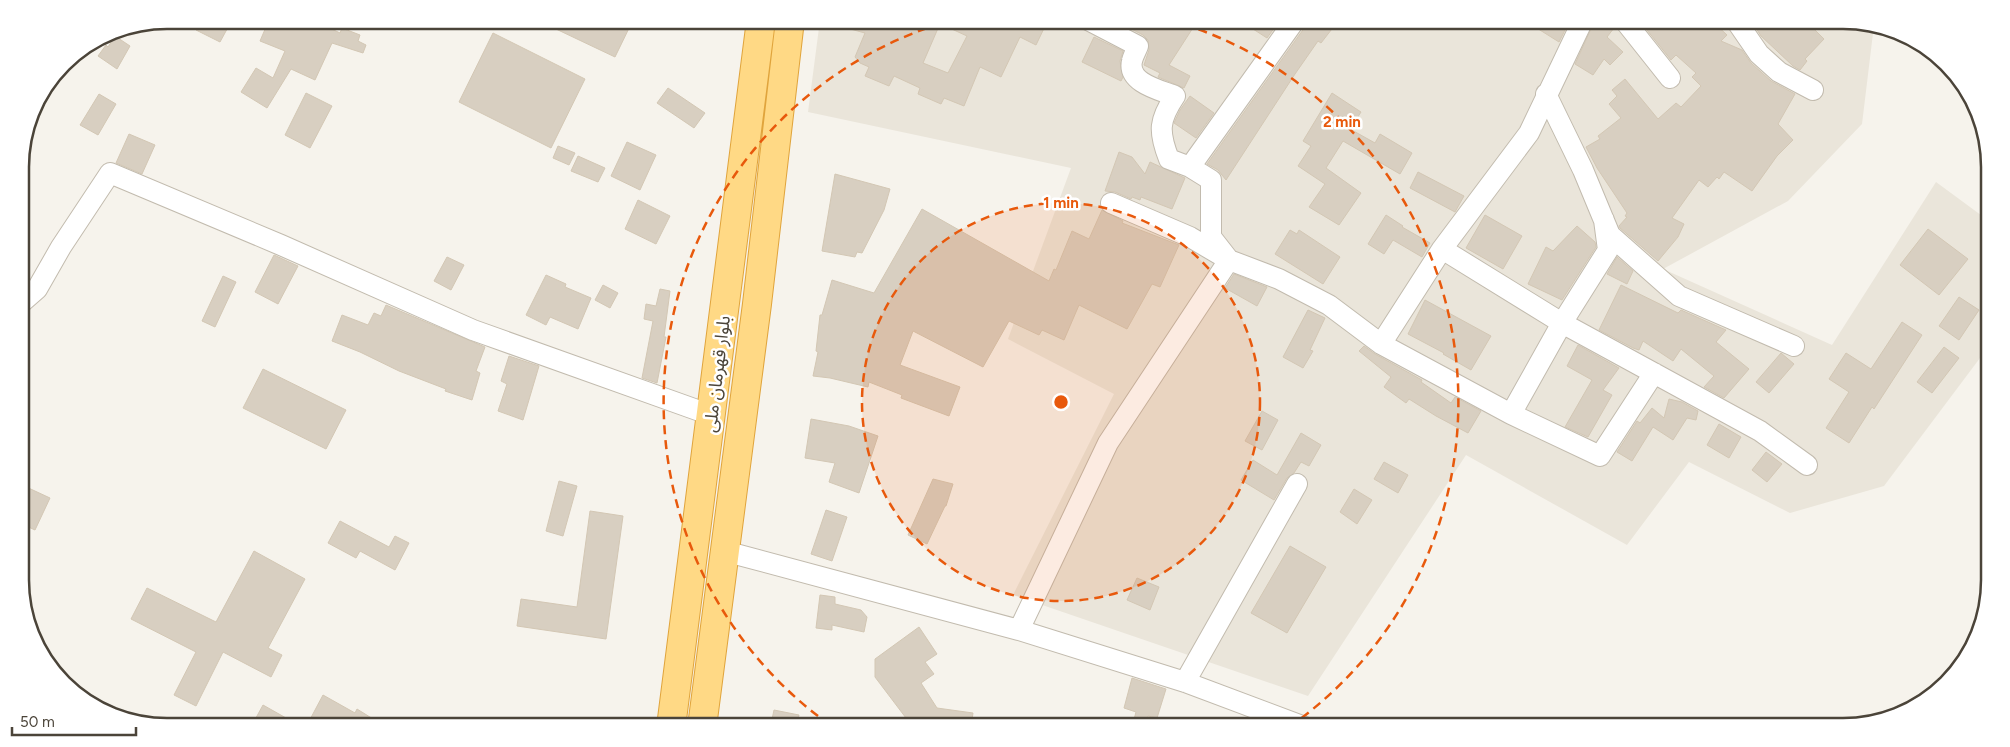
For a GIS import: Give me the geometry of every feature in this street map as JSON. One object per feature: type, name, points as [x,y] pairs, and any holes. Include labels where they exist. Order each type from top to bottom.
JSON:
[{"type":"highway","name":"بلوار قهرمان ملی","points":[[672,718],[760,29]]},
{"type":"highway","name":"بلوار قهرمان ملی","points":[[703,718],[789,29]]},
{"type":"street","points":[[1105,29],[1138,46],[1131,63],[1134,76],[1147,86],[1175,96],[1161,122],[1163,142],[1169,158],[1190,167],[1211,180],[1211,237],[1229,260]]},
{"type":"street","points":[[1190,167],[1289,29]]},
{"type":"street","points":[[1381,344],[1442,250],[1529,133],[1578,29]]},
{"type":"street","points":[[1631,29],[1670,78]]},
{"type":"street","points":[[1742,29],[1759,54],[1779,72],[1813,90]]},
{"type":"street","points":[[1546,94],[1583,170],[1610,235],[1679,296],[1794,346]]},
{"type":"street","points":[[29,296],[37,288],[61,247],[110,173],[281,245],[473,330],[711,415]]},
{"type":"street","points":[[1111,203],[1190,237],[1229,260],[1279,279],[1329,306],[1381,344],[1511,414],[1600,456],[1654,373]]},
{"type":"street","points":[[1511,414],[1562,322],[1608,250],[1604,220]]},
{"type":"street","points":[[1442,250],[1562,322],[1760,430],[1808,466]]},
{"type":"street","points":[[1019,630],[1108,443],[1229,260]]},
{"type":"street","points":[[1185,682],[1297,484]]},
{"type":"street","points":[[724,551],[1019,630],[1185,682],[1281,718]]},
{"type":"shaded area","points":[[819,29],[1852,29],[1870,31],[1873,32],[1862,124],[1788,201],[1663,269],[1832,345],[1936,182],[1981,215],[1981,357],[1884,486],[1790,513],[1689,462],[1627,545],[1466,455],[1308,696],[1013,595],[1114,394],[1008,339],[1071,168],[808,112]]},
{"type":"building","points":[[196,29],[227,29],[220,42]]},
{"type":"building","points":[[265,29],[332,29],[340,33],[342,29],[345,29],[360,35],[358,41],[366,45],[363,53],[332,43],[315,80],[291,69],[267,108],[241,92],[256,68],[273,78],[285,51],[260,41]]},
{"type":"building","points":[[556,29],[629,29],[615,57]]},
{"type":"building","points":[[850,29],[938,29],[923,63],[948,73],[967,36],[952,29],[1044,29],[1036,45],[1020,37],[1001,77],[980,67],[964,106],[944,98],[941,104],[918,94],[920,88],[894,76],[889,86],[865,76],[869,67],[860,63],[855,57],[865,33]]},
{"type":"building","points":[[1131,29],[1192,29],[1169,65],[1190,76],[1184,88],[1158,77],[1160,73],[1144,65],[1149,50],[1148,40]]},
{"type":"building","points":[[1253,29],[1274,29],[1267,38]]},
{"type":"building","points":[[1304,29],[1332,29],[1321,43],[1318,41],[1226,180],[1218,170],[1207,164]]},
{"type":"building","points":[[1538,29],[1566,29],[1559,42]]},
{"type":"building","points":[[1591,29],[1613,29],[1607,37],[1623,52],[1610,65],[1604,59],[1593,75],[1575,64]]},
{"type":"building","points":[[1646,29],[1721,29],[1727,35],[1721,41],[1742,50],[1751,63],[1771,81],[1795,94],[1778,124],[1793,140],[1777,156],[1752,191],[1724,172],[1719,179],[1717,177],[1708,187],[1699,180],[1672,218],[1684,224],[1678,237],[1658,261],[1620,228],[1619,226],[1627,217],[1625,216],[1627,213],[1597,168],[1586,147],[1600,139],[1598,136],[1621,118],[1609,104],[1617,96],[1612,90],[1625,79],[1658,119],[1676,103],[1681,107],[1701,86],[1692,77],[1696,73],[1676,55],[1671,60]]},
{"type":"building","points":[[1757,29],[1814,29],[1824,39],[1805,59],[1807,61],[1800,70],[1793,66],[1761,36]]},
{"type":"building","points":[[493,33],[585,79],[551,148],[459,102]]},
{"type":"building","points":[[1094,37],[1123,51],[1120,61],[1123,77],[1121,81],[1082,62]]},
{"type":"building","points":[[118,38],[130,46],[117,69],[98,56],[106,45],[108,47],[113,40]]},
{"type":"building","points":[[668,88],[705,113],[694,128],[657,103]]},
{"type":"building","points":[[306,93],[332,106],[310,148],[285,135]]},
{"type":"building","points":[[1332,93],[1361,112],[1350,129],[1375,143],[1380,134],[1412,153],[1400,174],[1343,141],[1326,168],[1361,193],[1339,225],[1309,207],[1325,184],[1298,166],[1311,146],[1303,141]]},
{"type":"building","points":[[99,94],[116,104],[98,135],[80,125]]},
{"type":"building","points":[[1190,96],[1214,113],[1196,138],[1174,123]]},
{"type":"building","points":[[129,134],[155,145],[142,174],[116,163]]},
{"type":"building","points":[[627,142],[656,155],[640,190],[611,176]]},
{"type":"building","points":[[558,146],[575,153],[569,165],[553,158]]},
{"type":"building","points":[[1119,152],[1132,157],[1145,174],[1150,162],[1185,178],[1172,209],[1141,197],[1140,200],[1132,197],[1131,199],[1115,192],[1105,191]]},
{"type":"building","points":[[578,156],[605,168],[598,182],[571,171]]},
{"type":"building","points":[[1418,172],[1464,196],[1455,212],[1410,188]]},
{"type":"building","points":[[835,174],[890,189],[884,210],[862,253],[857,252],[855,257],[822,251]]},
{"type":"building","points":[[638,200],[670,216],[656,244],[625,229]]},
{"type":"building","points":[[922,209],[1049,281],[1054,269],[1056,270],[1072,231],[1089,239],[1102,210],[1123,221],[1122,223],[1179,245],[1160,287],[1152,284],[1127,329],[1079,305],[1064,340],[1042,330],[1039,335],[1009,321],[983,367],[913,331],[900,365],[960,387],[949,416],[901,398],[902,395],[869,382],[868,387],[813,376],[818,352],[816,351],[820,315],[822,315],[832,280],[874,293]]},
{"type":"building","points":[[1386,215],[1402,227],[1430,243],[1422,257],[1393,240],[1384,254],[1368,244]]},
{"type":"building","points":[[1485,215],[1522,236],[1503,269],[1466,248]]},
{"type":"building","points":[[1577,226],[1595,242],[1596,247],[1562,300],[1528,284],[1546,247],[1553,251]]},
{"type":"building","points":[[1928,229],[1968,259],[1939,295],[1900,265]]},
{"type":"building","points":[[1290,230],[1297,234],[1299,230],[1340,257],[1323,284],[1275,254]]},
{"type":"building","points":[[274,255],[298,266],[278,304],[255,292]]},
{"type":"building","points":[[447,257],[464,265],[451,290],[434,281]]},
{"type":"building","points":[[1617,257],[1633,271],[1627,284],[1607,274]]},
{"type":"building","points":[[1234,274],[1267,287],[1257,306],[1225,288]]},
{"type":"building","points":[[546,275],[566,284],[565,287],[591,298],[578,329],[550,317],[546,325],[526,315]]},
{"type":"building","points":[[223,276],[236,282],[215,327],[202,321]]},
{"type":"building","points":[[603,285],[618,293],[610,308],[595,300]]},
{"type":"building","points":[[1621,285],[1678,313],[1681,310],[1726,330],[1716,342],[1749,369],[1724,398],[1704,387],[1714,376],[1681,349],[1673,361],[1643,341],[1639,350],[1599,330]]},
{"type":"building","points":[[660,289],[670,291],[664,337],[666,337],[657,383],[642,378],[653,321],[644,319],[646,304],[656,306]]},
{"type":"building","points":[[1959,297],[1979,310],[1959,340],[1939,326]]},
{"type":"building","points":[[1425,300],[1491,336],[1471,370],[1408,334]]},
{"type":"building","points":[[386,305],[485,347],[476,371],[480,373],[472,400],[445,391],[446,389],[399,371],[332,341],[342,315],[368,325],[374,313],[381,316]]},
{"type":"building","points":[[1308,310],[1325,318],[1310,350],[1313,351],[1303,368],[1283,357]]},
{"type":"building","points":[[1902,322],[1922,335],[1874,409],[1872,407],[1849,443],[1826,428],[1849,392],[1829,379],[1846,353],[1871,369]]},
{"type":"building","points":[[1578,345],[1619,368],[1603,390],[1612,395],[1588,437],[1565,427],[1592,380],[1567,366]]},
{"type":"building","points":[[1364,346],[1422,380],[1421,382],[1451,403],[1455,397],[1481,411],[1468,433],[1409,399],[1406,403],[1384,387],[1391,377],[1359,351]]},
{"type":"building","points":[[1944,347],[1959,358],[1932,393],[1917,382]]},
{"type":"building","points":[[1781,353],[1794,364],[1769,393],[1756,382]]},
{"type":"building","points":[[509,356],[539,366],[523,420],[498,411],[507,384],[501,381]]},
{"type":"building","points":[[263,369],[346,410],[326,449],[243,408]]},
{"type":"building","points":[[1669,399],[1682,402],[1698,411],[1696,420],[1687,418],[1673,440],[1653,427],[1632,461],[1617,452],[1637,421],[1640,423],[1652,408],[1664,418]]},
{"type":"building","points":[[1262,411],[1278,420],[1262,450],[1245,441]]},
{"type":"building","points":[[811,419],[849,426],[878,436],[859,493],[829,482],[835,463],[805,458]]},
{"type":"building","points":[[1719,424],[1741,437],[1729,458],[1707,445]]},
{"type":"building","points":[[1301,433],[1321,445],[1309,466],[1301,462],[1294,473],[1287,478],[1274,500],[1241,480],[1253,460],[1277,475]]},
{"type":"building","points":[[1766,452],[1782,464],[1767,482],[1752,470]]},
{"type":"building","points":[[1384,462],[1408,475],[1398,493],[1374,479]]},
{"type":"building","points":[[933,479],[953,484],[946,506],[927,544],[908,535]]},
{"type":"building","points":[[559,481],[577,486],[563,536],[546,531]]},
{"type":"building","points":[[29,488],[50,498],[35,530],[29,527]]},
{"type":"building","points":[[1354,489],[1372,500],[1357,524],[1340,512]]},
{"type":"building","points":[[826,510],[847,517],[832,561],[811,554]]},
{"type":"building","points":[[590,511],[623,516],[606,639],[517,626],[521,599],[577,607]]},
{"type":"building","points":[[340,521],[389,547],[395,536],[409,543],[395,570],[360,551],[356,558],[328,543]]},
{"type":"building","points":[[1290,546],[1326,567],[1287,633],[1251,613]]},
{"type":"building","points":[[254,551],[305,579],[268,648],[282,655],[271,677],[223,652],[196,706],[174,695],[196,652],[131,619],[147,588],[216,622]]},
{"type":"building","points":[[1137,578],[1159,587],[1150,610],[1127,600]]},
{"type":"building","points":[[820,595],[835,597],[835,604],[861,610],[867,617],[864,632],[832,625],[832,630],[816,628]]},
{"type":"building","points":[[919,627],[937,654],[925,662],[934,674],[921,683],[937,708],[973,713],[972,718],[906,718],[875,677],[875,659]]},
{"type":"building","points":[[1132,678],[1166,689],[1157,718],[1148,716],[1147,718],[1134,718],[1136,712],[1124,708]]},
{"type":"building","points":[[323,695],[355,713],[357,709],[372,718],[311,718]]},
{"type":"building","points":[[263,705],[286,718],[256,718]]},
{"type":"building","points":[[774,710],[799,715],[798,718],[772,718]]}]
